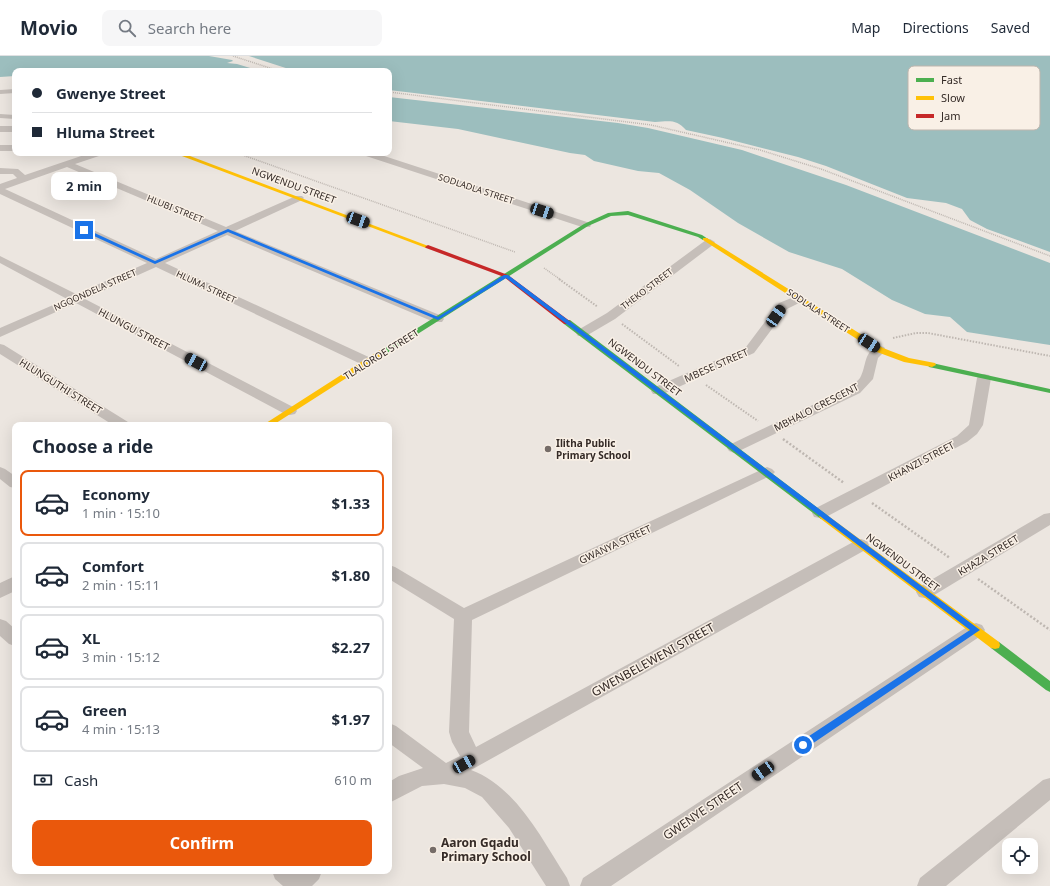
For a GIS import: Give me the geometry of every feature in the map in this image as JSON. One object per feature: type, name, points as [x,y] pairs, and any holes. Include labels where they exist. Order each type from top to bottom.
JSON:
[{"type":"street","points":[[0,92],[12,92]]},
{"type":"street","points":[[0,129],[12,129]]},
{"type":"street","points":[[0,148],[12,148]]},
{"type":"street","points":[[0,189],[22,179],[90,156]]},
{"type":"street","name":"NGWENDU STREET","points":[[185,156],[506,276],[1050,687]]},
{"type":"street","name":"SODLADLA STREET","points":[[375,156],[586,225]]},
{"type":"street","name":"HLUBI STREET","points":[[67,164],[438,319]]},
{"type":"street","points":[[0,170],[15,171],[22,179]]},
{"type":"street","name":"HLUMA STREET","points":[[0,189],[368,362]]},
{"type":"street","name":"NGQONDELA STREET","points":[[0,333],[299,198]]},
{"type":"street","name":"TLALOROE STREET","points":[[272,422],[586,225],[604,216],[619,213]]},
{"type":"street","name":"SODLALA STREET","points":[[619,213],[628,213],[650,219],[692,233],[710,242],[880,350],[907,360],[984,378],[1050,391]]},
{"type":"street","name":"THEKO STREET","points":[[582,333],[611,316],[710,242]]},
{"type":"street","name":"HLUNGU STREET","points":[[0,259],[290,411]]},
{"type":"street","name":"MBESE STREET","points":[[658,390],[694,376],[750,350],[783,306],[799,299]]},
{"type":"street","name":"HLUNGUTHI STREET","points":[[0,348],[118,422]]},
{"type":"street","name":"MBHALO CRESCENT","points":[[734,448],[855,390],[866,379],[872,357],[880,350]]},
{"type":"street","name":"KHANZI STREET","points":[[820,513],[962,439],[972,431],[978,419],[984,378]]},
{"type":"street","points":[[0,472],[12,481]]},
{"type":"street","name":"GWANYA STREET","points":[[463,616],[767,472]]},
{"type":"street","name":"KHAZA STREET","points":[[925,592],[1050,518]]},
{"type":"street","name":"GWENBELEWENI STREET","points":[[444,776],[861,545]]},
{"type":"street","points":[[392,573],[463,616],[459,732],[462,742],[474,759]]},
{"type":"street","points":[[0,592],[12,584]]},
{"type":"street","points":[[0,626],[12,636]]},
{"type":"street","name":"GWENYE STREET","points":[[591,886],[976,630]]},
{"type":"street","points":[[392,734],[435,765],[444,776]]},
{"type":"street","points":[[392,791],[406,783],[421,777],[444,776],[469,779],[490,790],[517,821],[559,886]]},
{"type":"street","points":[[928,886],[1050,788]]},
{"type":"path","points":[[233,56],[270,68]]},
{"type":"path","points":[[392,92],[651,125],[723,140],[821,169],[1050,256]]},
{"type":"path","points":[[245,156],[533,259],[1050,630]]},
{"type":"path","points":[[880,350],[879,342],[916,332],[1050,356]]},
{"type":"water","points":[[0,56],[209,56],[232,60],[233,61],[227,63],[250,68],[12,68],[12,76],[0,77]]},
{"type":"water","points":[[249,56],[1050,56],[1050,252],[987,229],[970,220],[962,209],[946,203],[907,198],[826,166],[798,157],[686,130],[683,126],[676,122],[655,122],[392,90],[392,68],[286,68]]},
{"type":"water","points":[[392,97],[618,123],[648,128],[742,150],[846,185],[1050,263],[1050,345],[967,332],[950,317],[925,314],[892,300],[842,269],[789,252],[738,223],[690,190],[659,173],[638,171],[594,161],[585,155],[458,129],[392,121]]},
{"type":"traffic: fast","points":[[383,352],[586,225],[610,214],[628,213],[700,236],[705,239]]},
{"type":"traffic: fast","points":[[567,322],[824,517]]},
{"type":"traffic: fast","points":[[932,365],[1050,391]]},
{"type":"traffic: fast","points":[[995,645],[1050,687]]},
{"type":"traffic: slow","points":[[185,156],[428,247]]},
{"type":"traffic: slow","points":[[705,239],[880,350],[907,360],[932,365]]},
{"type":"traffic: slow","points":[[272,422],[383,352]]},
{"type":"traffic: slow","points":[[824,517],[995,645]]},
{"type":"traffic: jam","points":[[428,247],[506,276],[567,322]]},
{"type":"place","name":"Ilitha Public Primary School","points":[[548,449]]},
{"type":"place","name":"Aaron Gqadu Primary School","points":[[433,850]]},
{"type":"route","points":[[84,230],[155,263],[228,230],[438,319],[506,276],[767,472],[861,545],[976,630],[803,745]]}]
